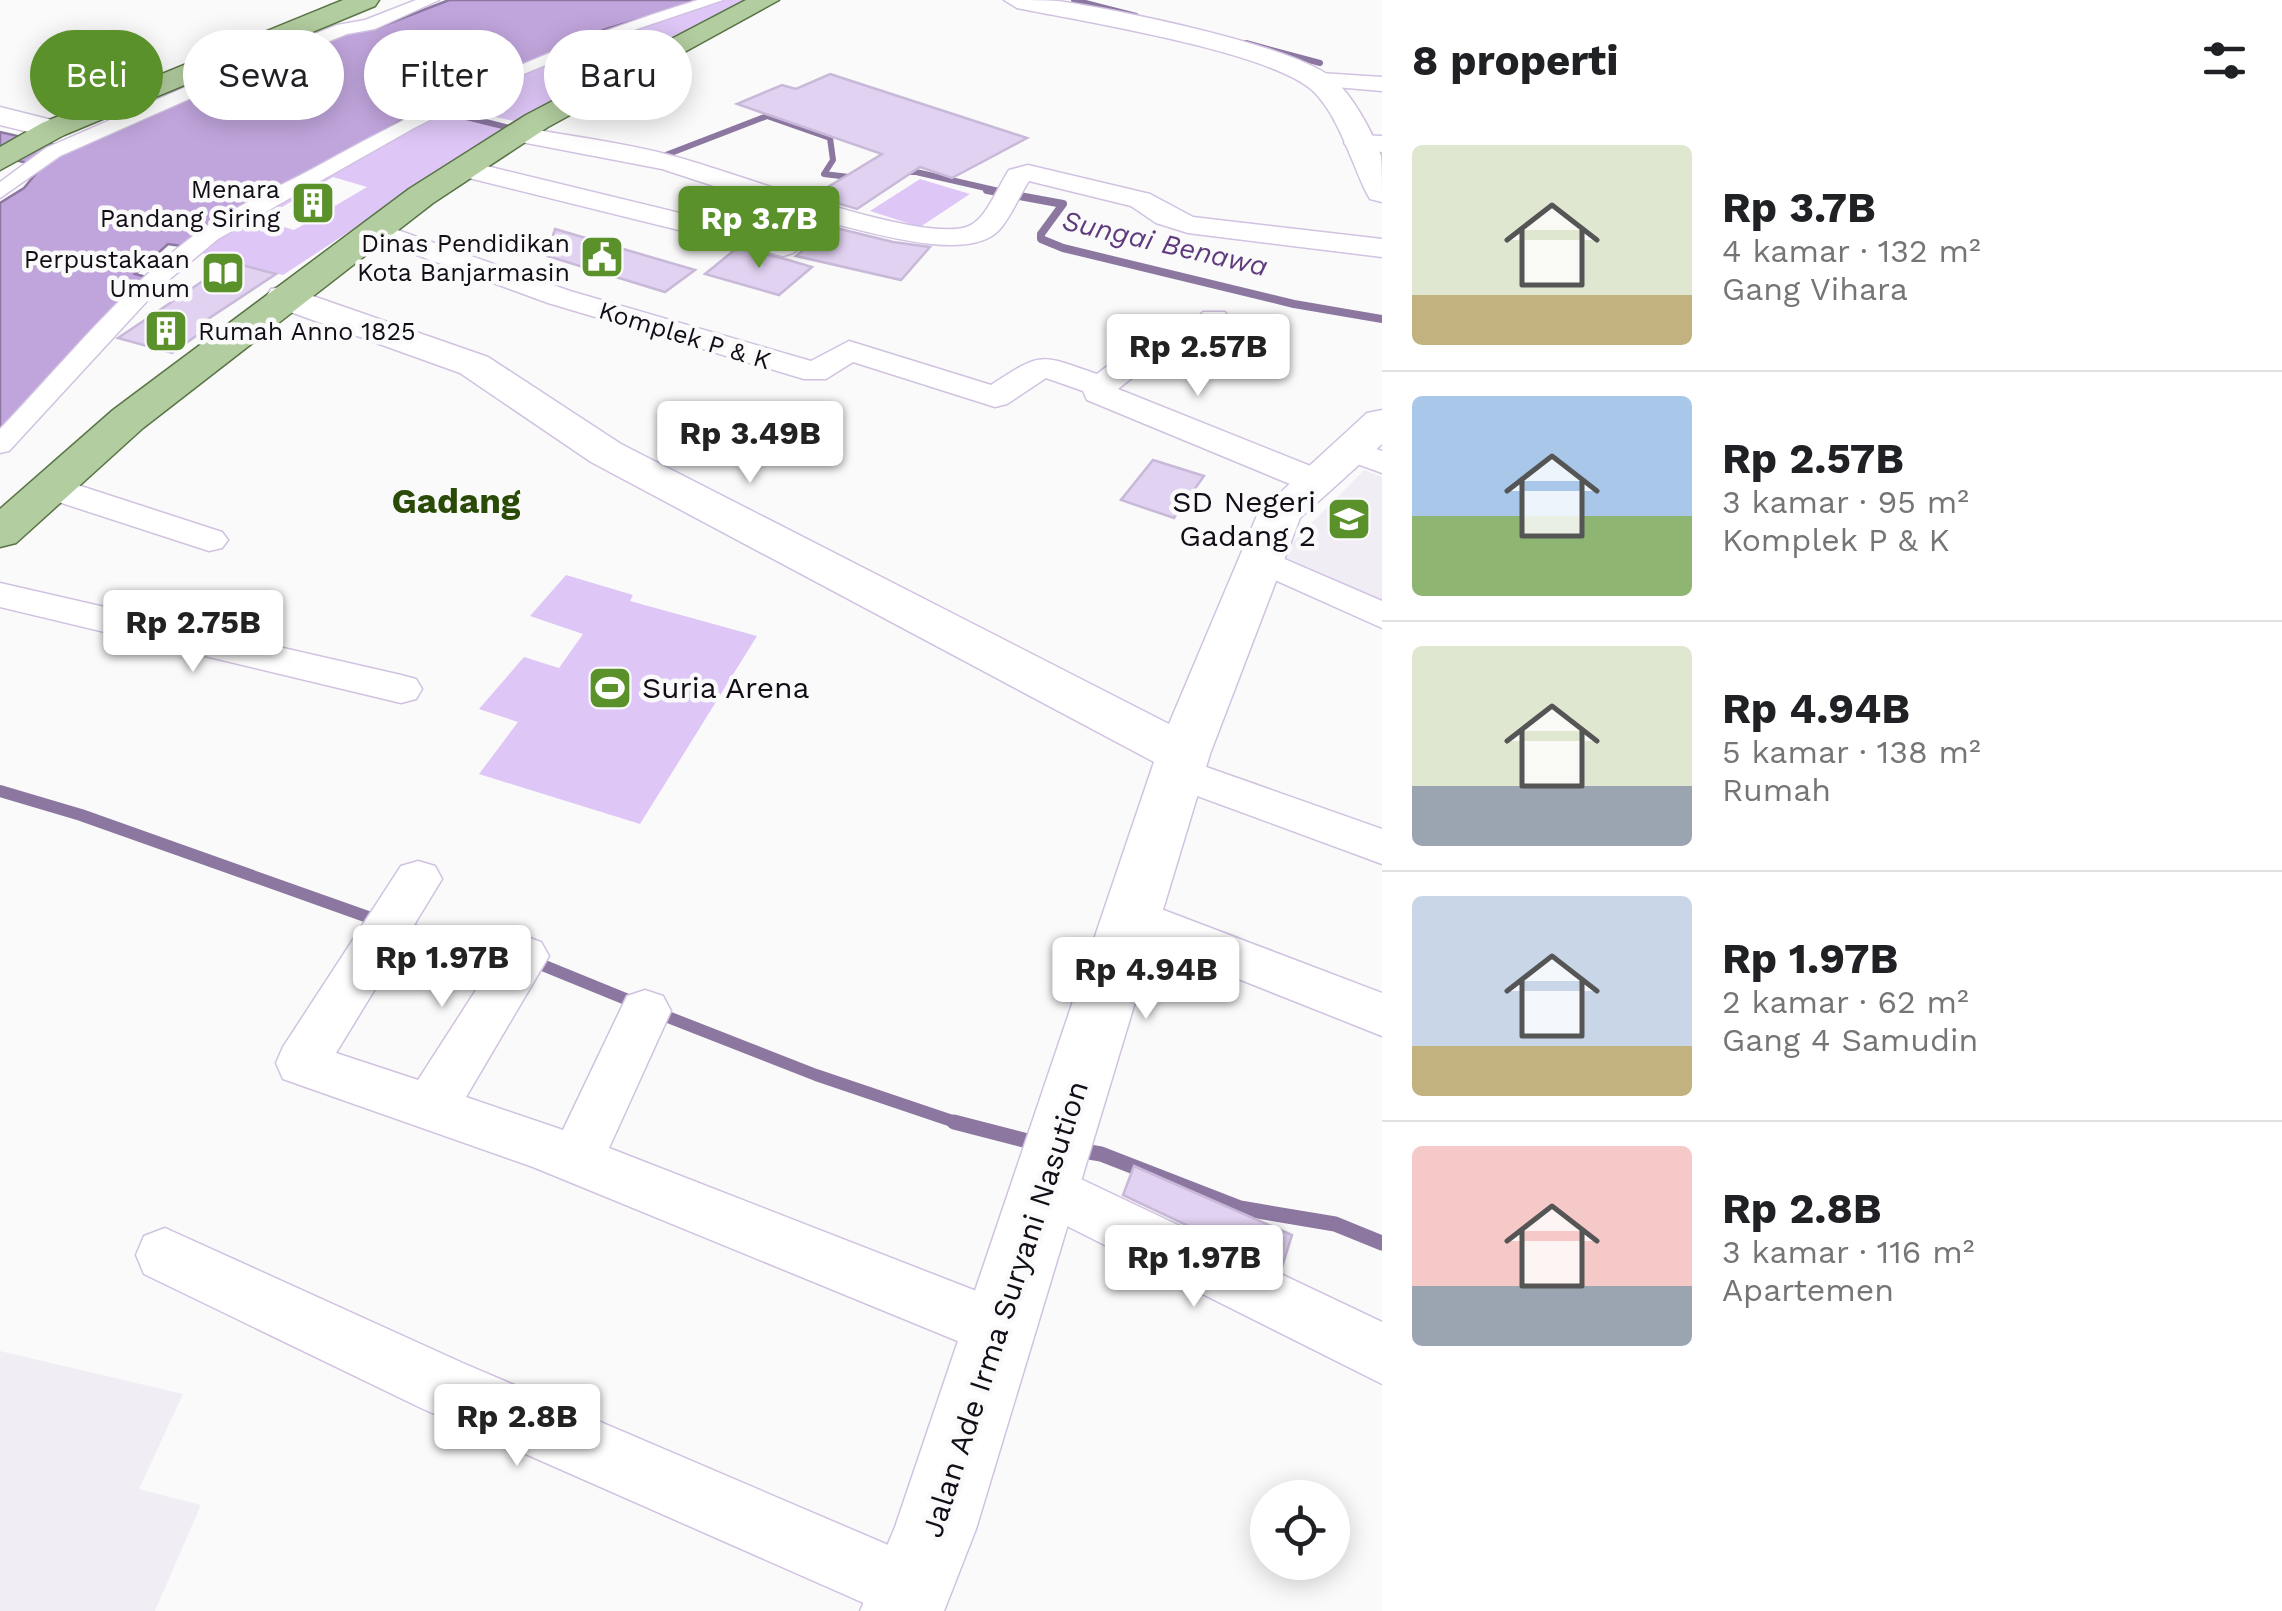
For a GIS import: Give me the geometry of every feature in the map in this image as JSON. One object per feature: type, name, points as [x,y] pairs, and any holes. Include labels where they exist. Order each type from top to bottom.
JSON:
[{"type":"main road","points":[[20,151],[366,0]]},
{"type":"main road","points":[[0,534],[128,419],[284,297],[462,168],[520,131],[766,0]]},
{"type":"street","points":[[20,151],[430,0]]},
{"type":"street","points":[[0,445],[151,283],[210,234],[407,124],[503,76],[613,30],[715,0]]},
{"type":"street","points":[[1017,0],[1268,60],[1320,80],[1382,84]]},
{"type":"street","points":[[1320,80],[1354,113],[1369,144],[1380,185]]},
{"type":"street","points":[[520,131],[696,170],[826,214],[929,235],[965,237],[989,225],[1018,176],[1028,173],[1140,200],[1166,217],[1188,225],[1382,248]]},
{"type":"street","points":[[462,168],[783,247],[826,214]]},
{"type":"street","name":"Komplek P & K","points":[[375,230],[558,297],[814,372],[849,350],[995,397],[1042,366],[1101,386]]},
{"type":"street","points":[[284,297],[474,364],[606,453],[1181,763],[1382,847]]},
{"type":"street","points":[[1214,319],[1196,338],[1152,347],[1101,386],[1100,393],[1357,454]]},
{"type":"street","name":"Jalan Ade Irma Suryani Nasution","points":[[906,1600],[935,1530],[1181,763],[1280,512],[1357,454]]},
{"type":"street","points":[[50,487],[210,540]]},
{"type":"street","points":[[1262,560],[1382,616]]},
{"type":"street","points":[[0,595],[401,689]]},
{"type":"street","points":[[418,879],[301,1062],[576,1160],[1000,1329]]},
{"type":"street","points":[[1132,917],[1382,1015]]},
{"type":"street","points":[[431,1107],[524,956]]},
{"type":"street","points":[[576,1160],[646,1011]]},
{"type":"street","points":[[1046,1187],[1382,1354]]},
{"type":"street","points":[[165,1255],[906,1600]]},
{"type":"shaded area","points":[[449,0],[704,0],[604,30],[544,30],[544,56],[524,64],[524,30],[364,30]]},
{"type":"shaded area","points":[[722,0],[751,0],[692,30],[625,30]]},
{"type":"shaded area","points":[[364,30],[364,120],[402,120],[181,246],[168,244],[135,274],[146,277],[0,433],[0,203],[24,188],[42,166],[0,157],[0,132],[70,148],[138,120],[163,120],[163,110],[183,101],[183,120],[344,120],[344,35]]},
{"type":"shaded area","points":[[544,63],[544,106],[524,116],[524,71]]},
{"type":"shaded area","points":[[425,120],[470,120],[507,128],[283,275],[198,252],[215,236]],"holes":[[[333,177],[367,187],[294,230],[260,220]]]},
{"type":"shaded area","points":[[920,179],[970,194],[920,227],[870,211]]},
{"type":"shaded area","name":"SD Negeri Gadang 2","points":[[1364,470],[1382,477],[1382,612],[1273,562]]},
{"type":"shaded area","name":"Suria Arena","points":[[566,575],[633,595],[630,601],[757,636],[640,824],[479,774],[518,722],[479,709],[524,657],[559,668],[583,634],[530,616]]},
{"type":"shaded area","points":[[0,1351],[183,1394],[139,1489],[201,1505],[155,1611],[0,1611]]},
{"type":"building","points":[[830,74],[1027,138],[952,178],[920,167],[857,209],[813,196],[882,154],[737,104],[782,85],[796,89]]},
{"type":"building","points":[[832,227],[930,247],[901,280],[796,256]]},
{"type":"building","name":"Dinas Pendidikan Kota Banjarmasin","points":[[555,229],[695,270],[665,292],[547,256]]},
{"type":"building","points":[[737,248],[812,267],[779,295],[705,274]]},
{"type":"building","points":[[231,262],[276,274],[205,321],[213,324],[172,353],[118,338]]},
{"type":"building","points":[[1153,460],[1204,476],[1174,518],[1121,500]]},
{"type":"building","points":[[1134,1166],[1292,1235],[1281,1270],[1123,1195]]},
{"type":"waterway","points":[[1074,0],[1136,16]]},
{"type":"waterway","points":[[1246,43],[1320,63]]},
{"type":"waterway","name":"Sungai Benawa","points":[[658,158],[767,116],[830,138],[833,160],[824,174],[857,178]]},
{"type":"waterway","name":"Sungai Benawa","points":[[478,120],[518,130]]},
{"type":"waterway","name":"Sungai Benawa","points":[[900,172],[916,172],[1003,192]]},
{"type":"waterway","name":"Sungai Benawa","points":[[987,190],[1063,204],[1041,234],[1041,239],[1063,248],[1294,304],[1382,319]]},
{"type":"waterway","points":[[0,791],[81,815],[382,922]]},
{"type":"waterway","points":[[400,928],[464,939],[513,955]]},
{"type":"waterway","points":[[530,960],[638,1004]]},
{"type":"waterway","points":[[655,1012],[816,1075],[959,1123]]},
{"type":"waterway","points":[[954,1122],[959,1123]]},
{"type":"waterway","points":[[959,1123],[1039,1144]]},
{"type":"waterway","points":[[1077,1150],[1101,1154],[1240,1208],[1335,1224],[1382,1243]]},
{"type":"place","name":"Menara Pandang Siring","points":[[313,203]]},
{"type":"place","name":"Dinas Pendidikan Kota Banjarmasin","points":[[602,257]]},
{"type":"place","name":"Perpustakaan Umum","points":[[223,273]]},
{"type":"place","name":"Rumah Anno 1825","points":[[166,331]]},
{"type":"place","name":"SD Negeri Gadang 2","points":[[1349,519]]},
{"type":"place","name":"Suria Arena","points":[[610,688]]},
{"type":"district","name":"Gadang","points":[[456,501]]}]
